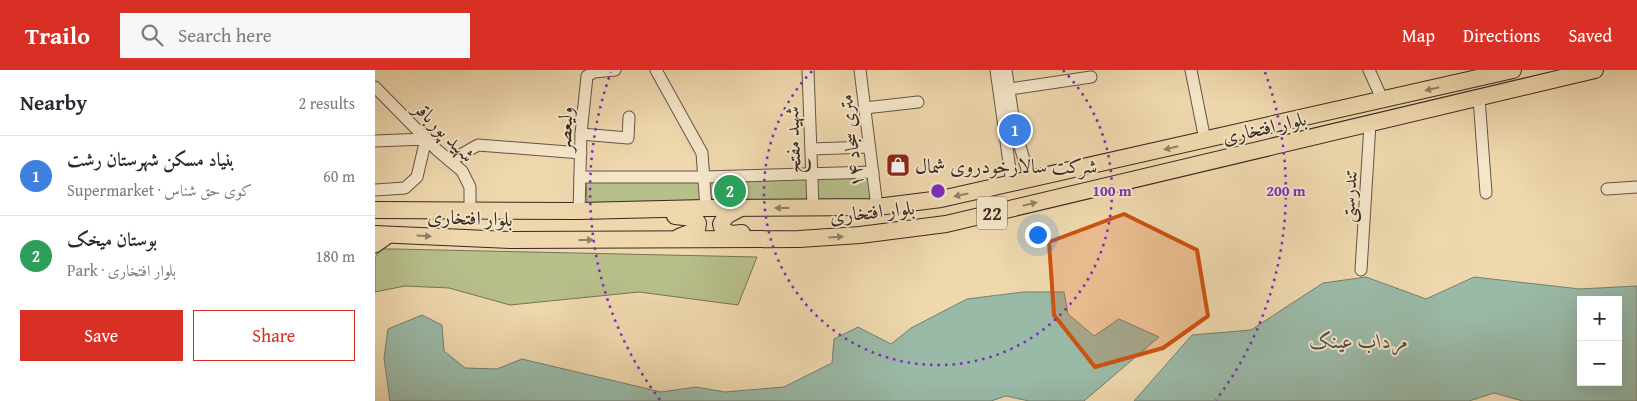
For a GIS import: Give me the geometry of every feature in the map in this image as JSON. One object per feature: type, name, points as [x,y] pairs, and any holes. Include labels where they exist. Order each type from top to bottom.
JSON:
[{"type":"highway","name":"بلوار افتخاری","points":[[375,210],[579,211],[877,207],[941,199],[1030,180],[1513,70]]},
{"type":"highway","name":"بلوار افتخاری","points":[[382,234],[511,240],[799,239],[860,235],[946,224],[1595,70]]},
{"type":"highway","points":[[741,208],[726,216],[721,224],[723,230],[730,234],[777,232],[799,239]]},
{"type":"highway","points":[[640,210],[694,218],[698,223],[697,230],[693,234],[662,239]]},
{"type":"main road","points":[[375,246],[382,234]]},
{"type":"street","name":"ولیعصر","points":[[579,211],[581,134],[587,76],[594,72],[615,70]]},
{"type":"street","points":[[656,70],[702,153],[706,208]]},
{"type":"street","name":"شهید مفتح","points":[[808,70],[813,208]]},
{"type":"street","name":"۱۴ متری سجاد","points":[[861,70],[877,207]]},
{"type":"street","points":[[996,70],[1004,90],[1030,180]]},
{"type":"street","points":[[1006,70],[1004,90],[1011,184]]},
{"type":"street","points":[[1191,70],[1205,140]]},
{"type":"street","points":[[1369,70],[1383,101]]},
{"type":"street","points":[[1004,90],[1091,77]]},
{"type":"street","name":"شهید پورباقر","points":[[375,87],[426,139],[462,171],[470,187],[470,210]]},
{"type":"street","points":[[1479,98],[1486,193]]},
{"type":"street","points":[[865,108],[918,102]]},
{"type":"street","points":[[581,134],[628,138],[629,117]]},
{"type":"street","name":"تندرستی","points":[[1361,270],[1370,124]]},
{"type":"street","points":[[375,141],[426,139],[417,177],[405,188],[375,190]]},
{"type":"street","points":[[450,161],[478,144],[581,153]]},
{"type":"street","points":[[811,149],[869,147]]},
{"type":"street","points":[[580,177],[704,177],[873,172]]},
{"type":"street","points":[[1607,189],[1637,187]]},
{"type":"highlighted area","points":[[1124,214],[1197,250],[1208,316],[1163,348],[1095,367],[1054,315],[1049,242]]},
{"type":"green space","points":[[871,173],[873,203],[587,203],[586,180]]},
{"type":"green space","points":[[381,249],[757,257],[738,305],[639,292],[510,305],[449,288],[405,286],[375,292],[375,257]]},
{"type":"water","name":"مرداب عینک","points":[[1366,277],[1426,299],[1474,277],[1580,289],[1637,286],[1637,401],[1523,401],[1494,393],[1469,401],[1134,401],[1192,335],[1251,330],[1323,283]]},
{"type":"water","points":[[1023,292],[1064,292],[1068,314],[1094,336],[1119,319],[1159,337],[1084,401],[1029,401],[1006,396],[991,401],[390,401],[384,358],[388,329],[422,315],[442,325],[444,351],[465,368],[497,369],[522,359],[661,392],[696,387],[725,392],[784,387],[832,363],[834,339],[858,327],[891,344],[911,328],[967,299]]},
{"type":"place","name":"بنیاد مسکن شهرستان رشت","points":[[1015,130]]},
{"type":"place","name":"شرکت سالارخودروی شمال","points":[[898,165]]},
{"type":"place","name":"بوستان میخک","points":[[730,191]]}]
